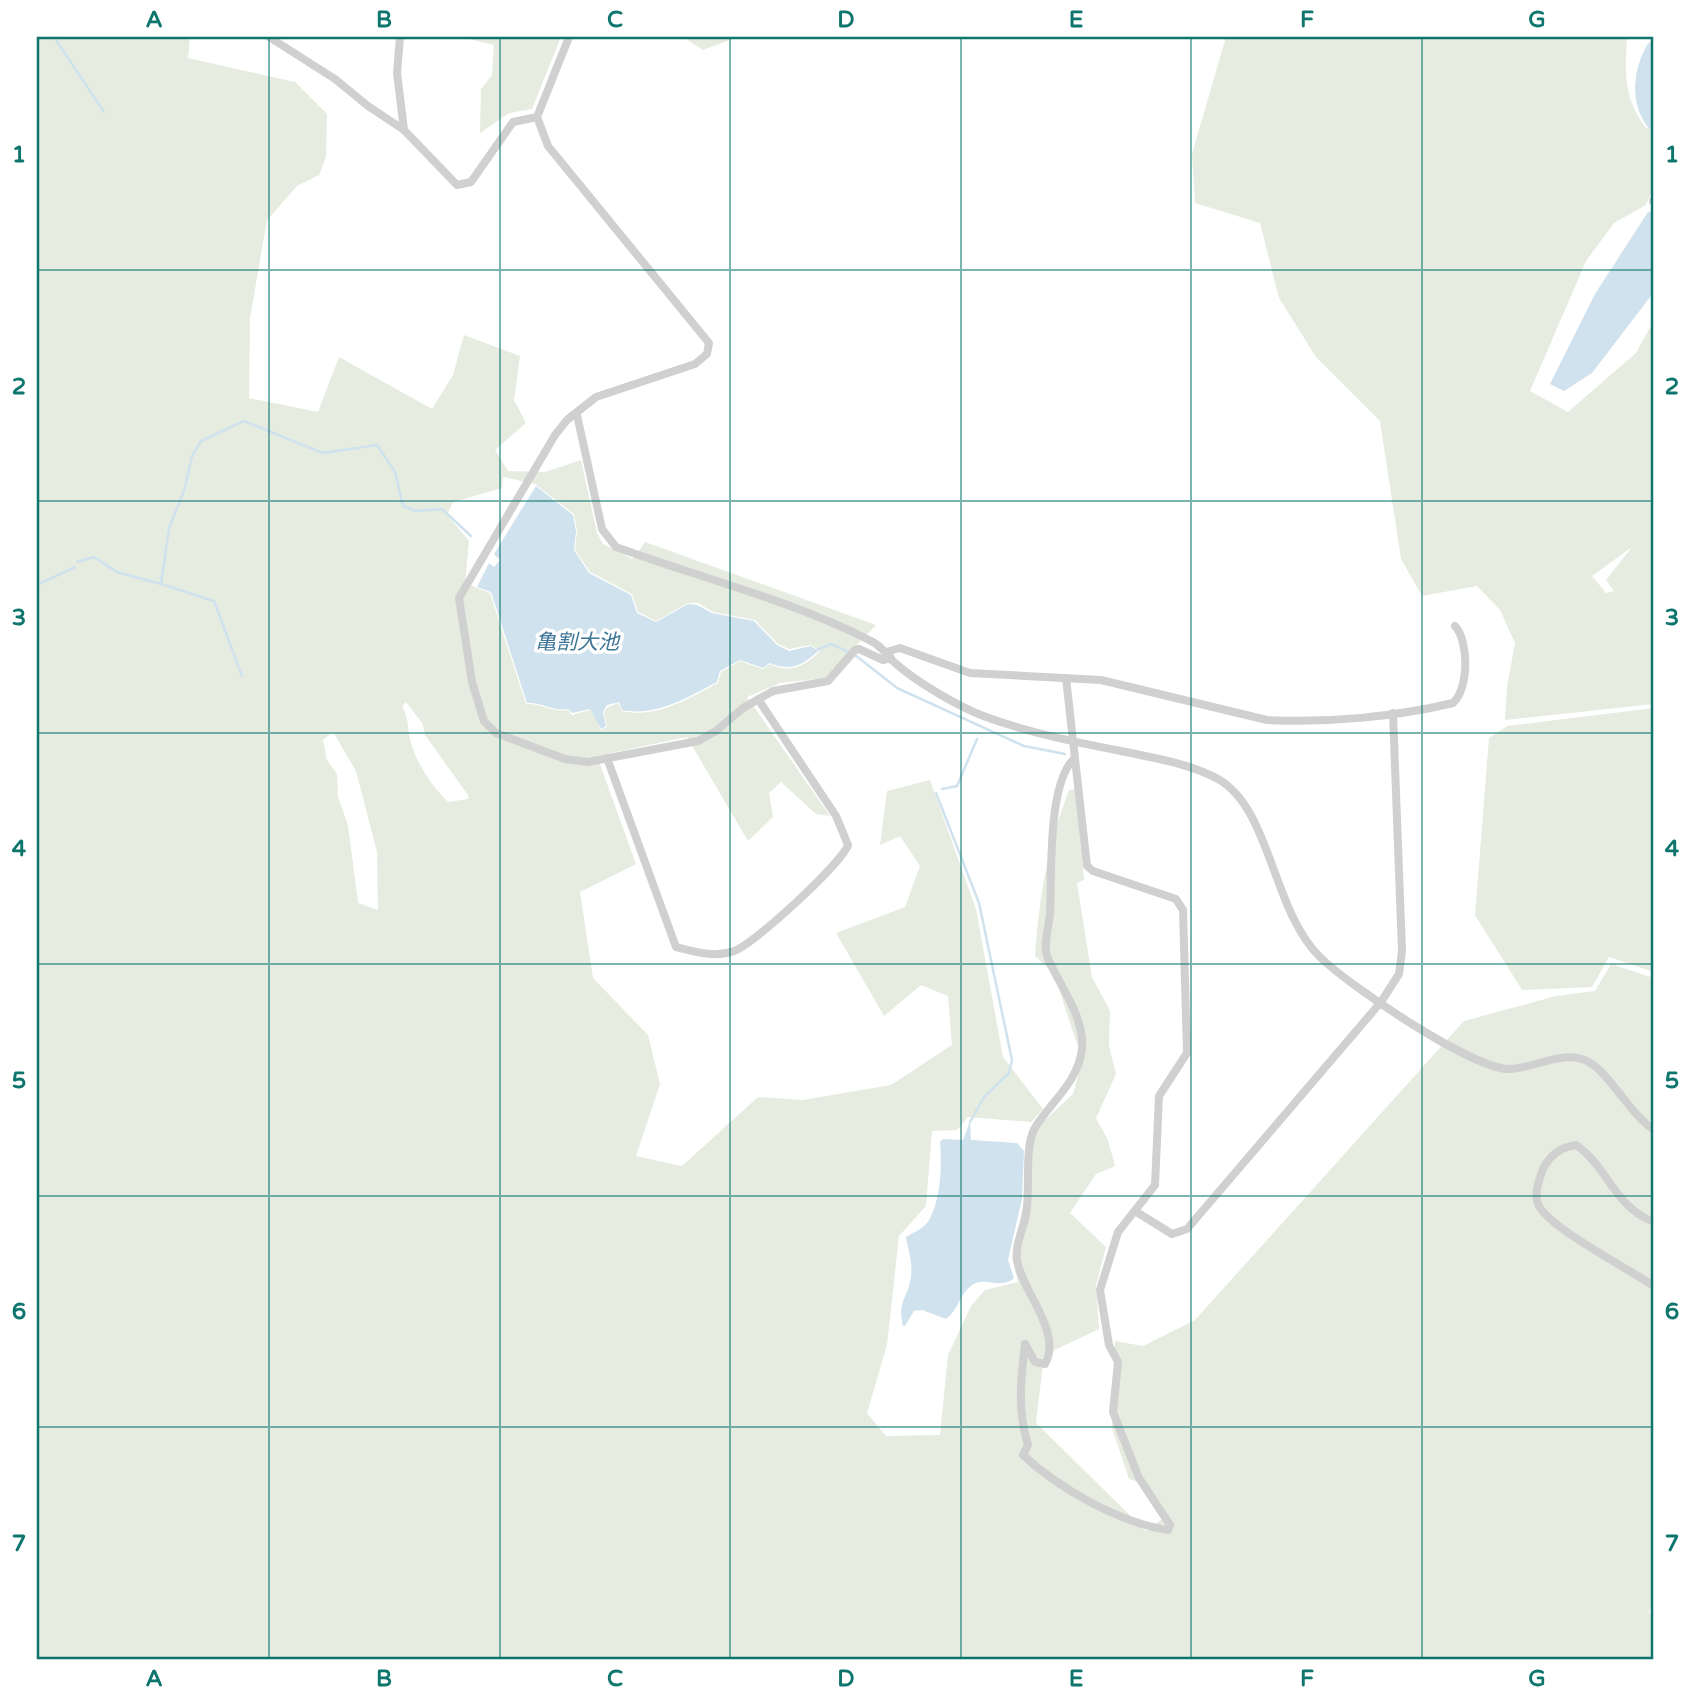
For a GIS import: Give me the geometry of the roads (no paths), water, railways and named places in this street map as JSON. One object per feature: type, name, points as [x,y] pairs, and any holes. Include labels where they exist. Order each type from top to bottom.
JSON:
[{"type":"street","points":[[269,37],[335,79],[368,107],[404,130],[449,180],[463,185],[471,182],[484,166],[513,122],[537,117]]},
{"type":"street","points":[[400,37],[397,74],[404,130]]},
{"type":"street","points":[[569,37],[537,117],[548,146],[709,343],[707,354],[695,364],[596,397],[586,403],[577,415],[567,420],[555,435],[458,598],[477,706],[496,733],[565,759],[588,762],[698,741],[758,699],[774,691],[822,685],[859,649],[883,660],[900,648],[970,673],[1101,680],[1267,720],[1293,721],[1393,713],[1453,703],[1460,697],[1464,660],[1462,638],[1455,626]]},
{"type":"street","points":[[577,415],[602,529],[609,542],[616,547],[820,619],[874,642],[888,655],[979,714],[1012,727],[1181,764],[1221,780],[1244,805],[1256,825],[1284,901],[1302,936],[1320,957],[1354,985],[1474,1059],[1492,1066],[1511,1069],[1574,1057],[1588,1062],[1654,1130]]},
{"type":"street","points":[[1066,678],[1087,866],[1094,871],[1176,899],[1183,910],[1187,1053],[1159,1096],[1155,1185],[1118,1233],[1100,1290],[1108,1345],[1118,1362],[1112,1412],[1139,1478],[1170,1525],[1168,1530],[1143,1526],[1110,1511],[1045,1474],[1023,1455],[1028,1445],[1022,1425],[1019,1398],[1025,1344],[1035,1362],[1045,1364],[1050,1356],[1043,1322],[1017,1264],[1016,1246],[1028,1204],[1031,1140],[1036,1126],[1059,1101],[1076,1069],[1082,1048],[1072,1008],[1046,954],[1054,820],[1060,789],[1074,759]]},
{"type":"street","points":[[607,758],[677,947],[714,955],[734,951],[750,943],[776,919],[839,859],[848,845],[836,816],[758,699]]},
{"type":"street","points":[[1135,1211],[1168,1232],[1180,1233],[1187,1228],[1381,1002],[1402,962],[1393,713]]},
{"type":"street","points":[[1654,1222],[1623,1203],[1594,1159],[1576,1145],[1556,1152],[1544,1167],[1537,1187],[1539,1206],[1557,1225],[1654,1286]]},
{"type":"water","points":[[1648,212],[1654,212],[1654,292],[1592,373],[1564,391],[1550,384],[1595,294]]},
{"type":"water","name":"亀割大池","points":[[536,486],[573,515],[576,531],[574,550],[589,573],[631,595],[637,613],[656,622],[688,604],[697,605],[712,613],[754,621],[777,645],[789,651],[811,646],[818,651],[802,663],[790,667],[770,663],[763,668],[740,660],[720,671],[717,682],[660,708],[635,711],[622,710],[619,702],[607,705],[603,712],[606,726],[601,729],[590,709],[572,713],[568,709],[527,703],[491,592],[477,587],[489,563],[494,567],[500,560],[494,554]]},
{"type":"water","points":[[970,1121],[971,1140],[1017,1143],[1024,1151],[1022,1199],[1008,1260],[1014,1278],[1004,1283],[982,1282],[972,1285],[946,1319],[922,1310],[914,1311],[903,1326],[901,1311],[911,1272],[906,1237],[924,1226],[933,1212],[940,1182],[940,1142],[943,1139],[963,1140]]},
{"type":"waterway","points":[[54,37],[104,112]]},
{"type":"waterway","points":[[1654,49],[1646,67],[1643,86],[1645,105],[1654,122]]},
{"type":"waterway","points":[[77,562],[94,557],[117,572],[161,584],[169,528],[184,491],[192,456],[201,441],[244,421],[323,453],[377,445],[395,472],[403,506],[416,511],[442,509],[471,536]]},
{"type":"waterway","points":[[37,585],[75,567]]},
{"type":"waterway","points":[[161,584],[214,601],[242,676]]},
{"type":"waterway","points":[[814,651],[831,644],[849,652]]},
{"type":"waterway","points":[[855,655],[897,688],[1024,746],[1065,754]]},
{"type":"waterway","points":[[942,789],[957,786],[977,739]]},
{"type":"waterway","points":[[936,793],[979,903],[1012,1060],[1009,1073],[984,1097],[970,1122]]}]
